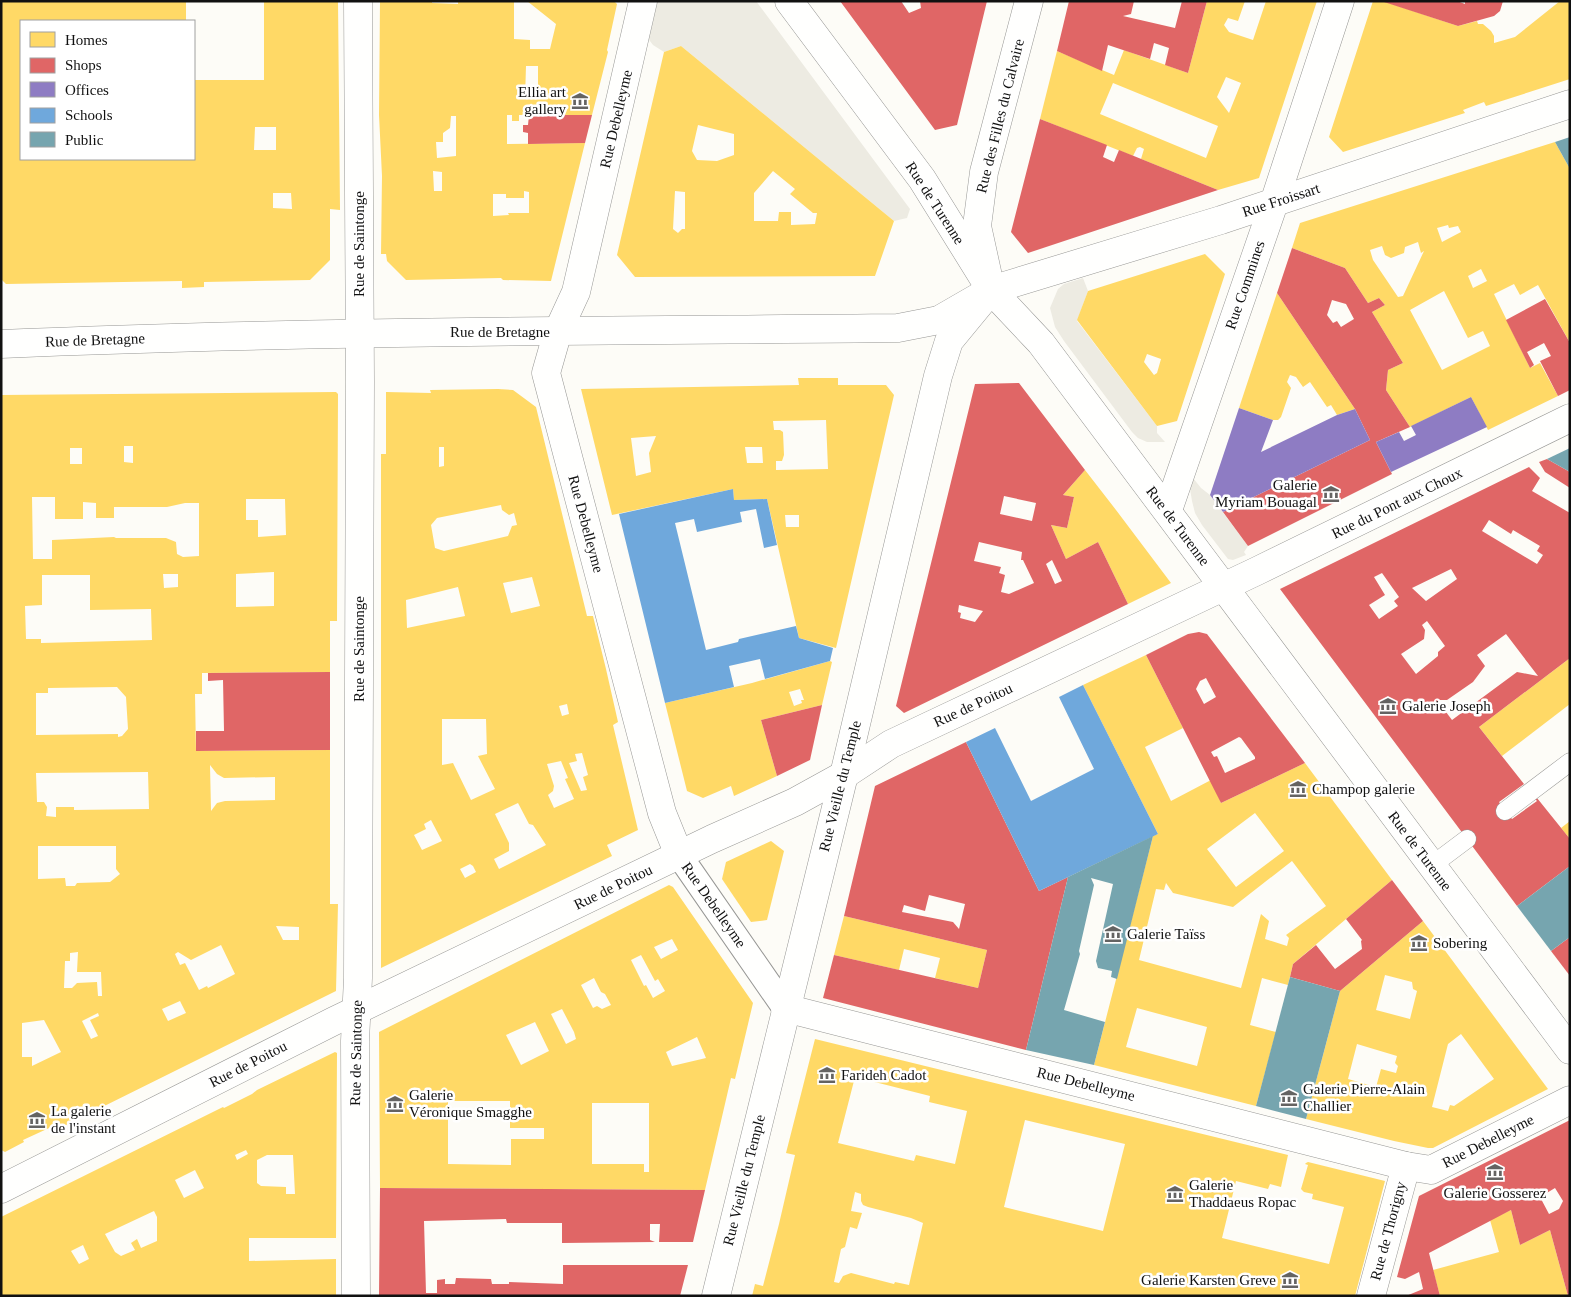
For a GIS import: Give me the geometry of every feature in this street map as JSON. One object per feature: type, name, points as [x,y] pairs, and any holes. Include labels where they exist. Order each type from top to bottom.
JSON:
[{"type":"street","name":"Rue de Saintonge","points":[[356,1296],[355,1040],[357,1010],[360,334],[358,1]]},
{"type":"street","name":"Rue Debelleyme","points":[[643,1],[576,292],[558,331],[546,373],[662,813],[679,855],[785,1008],[1406,1166],[1431,1170],[1570,1100]]},
{"type":"street","name":"Rue de Turenne","points":[[789,1],[922,179],[991,290],[1041,343],[1168,510],[1431,866],[1570,1050]]},
{"type":"street","name":"Rue des Filles du Calvaire","points":[[991,290],[977,226],[984,172],[1028,1]]},
{"type":"street","name":"Rue Commines","points":[[1168,510],[1274,203],[1340,1]]},
{"type":"street","name":"Rue Froissart","points":[[991,290],[1274,203],[1570,104]]},
{"type":"street","name":"Rue de Bretagne","points":[[1,344],[360,334],[898,328],[938,320],[991,290]]},
{"type":"street","name":"Rue Vieille du Temple","points":[[716,1296],[785,1008],[844,776],[938,376],[949,341],[991,290]]},
{"type":"street","name":"Rue du Pont aux Choux","points":[[1224,587],[1570,418]]},
{"type":"street","name":"Rue de Poitou","points":[[1,1189],[357,1010],[679,855],[795,802],[844,776],[891,744],[1224,587]]},
{"type":"street","name":"Rue de Thorigny","points":[[1371,1296],[1406,1166]]},
{"type":"lane","points":[[1505,811],[1570,762]]},
{"type":"lane","points":[[1431,866],[1468,839]]},
{"type":"shaded area","points":[[652,1],[756,1],[910,209],[907,218],[894,221],[681,46],[664,52],[653,45],[644,33]]},
{"type":"shaded area","points":[[1083,278],[1088,291],[1077,321],[1157,426],[1157,433],[1165,442],[1147,442],[1138,438],[1132,432],[1055,327],[1050,308],[1058,289],[1064,284]]},
{"type":"shaded area","points":[[1193,478],[1210,495],[1248,546],[1244,552],[1246,555],[1233,560],[1228,559],[1202,525],[1195,513],[1192,501],[1190,489]]},
{"type":"building: Homes","points":[[1,1],[186,1],[186,20],[20,20],[20,160],[195,160],[195,80],[264,80],[264,1],[338,1],[340,210],[330,209],[330,260],[310,280],[204,282],[204,287],[182,288],[182,281],[6,284],[1,279]],"holes":[[[255,127],[276,127],[276,150],[254,150]],[[273,193],[291,193],[292,209],[273,208]]]},
{"type":"building: Homes","points":[[380,1],[432,1],[432,3],[458,4],[458,1],[514,1],[514,39],[530,40],[530,49],[550,49],[556,24],[527,1],[614,1],[617,4],[608,52],[592,115],[519,115],[519,121],[512,121],[512,115],[507,115],[507,144],[585,143],[551,281],[503,280],[501,278],[406,280],[387,261],[386,254],[381,254],[382,176],[379,115]],"holes":[[[526,66],[538,66],[538,99],[525,99]],[[451,116],[456,116],[456,156],[437,158],[436,142],[443,142],[443,133],[450,128]],[[433,171],[442,172],[442,191],[434,191]],[[524,191],[529,192],[529,213],[508,213],[509,215],[493,216],[493,194],[506,194],[506,198],[524,198]]]},
{"type":"building: Homes","points":[[1207,1],[1245,1],[1238,21],[1228,18],[1224,25],[1229,32],[1253,40],[1266,1],[1317,1],[1259,178],[1218,190],[1141,159],[1144,149],[1140,147],[1137,148],[1133,156],[1040,119],[1057,51],[1114,75],[1124,50],[1188,73]],"holes":[[[1226,77],[1241,83],[1229,113],[1217,97]],[[1113,83],[1218,126],[1206,158],[1100,114]]]},
{"type":"building: Homes","points":[[1373,1],[1383,1],[1458,26],[1477,21],[1478,24],[1483,24],[1491,31],[1494,36],[1494,43],[1515,37],[1560,1],[1570,1],[1570,79],[1486,106],[1484,102],[1463,110],[1465,113],[1343,152],[1329,137]]},
{"type":"building: Homes","points":[[681,46],[894,221],[875,276],[635,277],[617,255],[664,52]],"holes":[[[698,125],[734,134],[734,155],[717,161],[697,160],[692,151]],[[773,171],[795,189],[790,194],[813,213],[817,213],[815,224],[791,225],[791,212],[779,212],[778,221],[754,221],[754,193]],[[675,191],[685,192],[685,229],[678,233],[673,229]]]},
{"type":"building: Homes","points":[[1555,142],[1570,169],[1570,343],[1538,285],[1520,295],[1514,284],[1494,294],[1530,368],[1540,363],[1558,396],[1488,430],[1471,397],[1410,427],[1386,390],[1388,370],[1403,363],[1372,312],[1385,305],[1379,298],[1368,303],[1345,268],[1292,248],[1300,223]],"holes":[[[1448,225],[1449,228],[1458,226],[1461,232],[1442,242],[1437,228]],[[1418,242],[1421,253],[1424,251],[1403,296],[1398,297],[1373,260],[1370,250],[1382,246],[1385,255],[1391,258],[1404,253],[1405,247]],[[1481,269],[1487,281],[1473,288],[1468,276]],[[1444,291],[1468,338],[1483,331],[1490,346],[1442,370],[1410,310]]]},
{"type":"building: Homes","points":[[1205,254],[1225,274],[1177,421],[1157,426],[1077,320],[1088,291]],"holes":[[[1147,354],[1161,359],[1157,373],[1154,375],[1144,362]]]},
{"type":"building: Homes","points":[[1277,293],[1355,409],[1337,415],[1331,405],[1327,407],[1310,382],[1303,387],[1296,377],[1290,375],[1287,382],[1291,388],[1281,417],[1278,420],[1239,408]]},
{"type":"building: Homes","points":[[798,378],[838,378],[838,385],[886,385],[894,395],[836,648],[799,638],[767,499],[734,500],[733,489],[612,515],[581,389],[799,385]],"holes":[[[826,420],[828,469],[776,470],[776,461],[782,461],[784,455],[783,432],[774,430],[773,421]],[[656,436],[649,453],[651,472],[636,476],[631,438]],[[745,447],[762,447],[763,463],[747,463]],[[785,515],[799,515],[799,527],[786,527]]]},
{"type":"building: Homes","points":[[430,390],[513,390],[536,407],[587,616],[593,616],[606,669],[618,722],[613,725],[638,830],[607,845],[612,856],[381,968],[381,454],[386,454],[386,392],[431,393]],"holes":[[[439,447],[444,447],[444,466],[439,467]],[[501,505],[502,510],[509,515],[514,513],[517,525],[512,526],[508,536],[444,551],[435,548],[431,525],[437,518]],[[532,577],[540,606],[511,613],[503,583]],[[458,587],[465,616],[407,628],[406,600]],[[567,704],[569,714],[562,716],[559,706]],[[442,719],[486,719],[487,754],[478,756],[495,789],[471,800],[453,763],[442,765]],[[582,753],[588,775],[583,777],[587,790],[581,791],[569,763],[577,761],[575,754]],[[561,761],[568,778],[565,779],[574,799],[554,808],[548,795],[553,791],[554,786],[547,764]],[[518,803],[529,824],[533,825],[546,845],[499,869],[494,859],[509,851],[509,843],[495,814]],[[431,820],[442,841],[422,850],[414,835],[426,829],[424,824]],[[470,864],[476,872],[465,878],[460,869]]]},
{"type":"building: Homes","points":[[336,392],[338,394],[337,621],[330,621],[330,672],[202,673],[202,694],[195,694],[196,751],[330,750],[330,904],[338,904],[336,991],[62,1127],[60,1123],[23,1140],[24,1142],[5,1152],[1,1150],[1,395]],"holes":[[[124,446],[133,446],[133,463],[124,462]],[[70,448],[82,448],[82,464],[70,464]],[[32,497],[55,497],[55,519],[83,519],[83,502],[96,503],[96,518],[114,518],[114,507],[167,507],[185,503],[199,503],[199,556],[183,557],[177,554],[176,542],[166,538],[114,537],[52,540],[52,559],[33,559]],[[246,499],[285,499],[286,535],[258,537],[258,520],[246,520]],[[274,572],[274,606],[236,607],[236,574]],[[163,574],[178,574],[178,587],[164,588]],[[42,575],[90,575],[90,610],[151,609],[152,640],[41,643],[41,639],[26,639],[25,606],[42,605]],[[117,687],[126,697],[128,729],[122,736],[118,737],[118,734],[36,735],[36,693],[48,693],[48,688]],[[210,765],[217,774],[224,778],[275,777],[275,800],[225,801],[217,803],[211,811]],[[148,772],[149,809],[74,810],[74,807],[56,807],[56,817],[46,816],[47,807],[44,802],[37,802],[36,773]],[[38,846],[116,846],[116,869],[120,874],[110,882],[77,883],[75,886],[66,886],[65,878],[38,879]],[[276,926],[299,927],[299,940],[283,940]],[[221,945],[235,974],[208,988],[207,986],[199,990],[185,963],[180,965],[175,954],[178,952],[191,960]],[[78,952],[77,972],[101,972],[102,996],[98,996],[97,982],[77,983],[72,988],[64,988],[65,961],[70,961],[70,953]],[[180,1001],[186,1013],[168,1021],[162,1009]],[[98,1013],[99,1016],[90,1020],[98,1036],[91,1039],[82,1021]],[[44,1020],[61,1052],[32,1066],[32,1057],[22,1057],[22,1023]]]},
{"type":"building: Homes","points":[[1085,470],[1171,583],[1128,604],[1098,542],[1066,559],[1051,525],[1067,528],[1074,497],[1063,495]]},
{"type":"building: Homes","points":[[1146,655],[1183,728],[1145,747],[1171,801],[1211,780],[1221,803],[1305,763],[1392,880],[1293,964],[1288,985],[1262,978],[1250,1025],[1276,1032],[1256,1106],[1094,1065],[1153,836],[1158,834],[1083,685]],"holes":[[[1255,813],[1284,851],[1236,887],[1207,849]],[[1292,861],[1326,906],[1286,935],[1289,938],[1287,946],[1265,939],[1269,921],[1261,914],[1241,988],[1139,960],[1156,889],[1164,890],[1166,883],[1173,893],[1233,907]],[[1137,1008],[1207,1027],[1197,1066],[1126,1047]]]},
{"type":"building: Homes","points":[[1570,658],[1570,704],[1502,756],[1479,727]]},
{"type":"building: Homes","points":[[832,662],[822,705],[761,720],[777,776],[734,796],[731,786],[703,798],[687,791],[665,703]],"holes":[[[800,689],[804,700],[801,700],[802,703],[794,706],[789,692]]]},
{"type":"building: Homes","points":[[1570,821],[1570,839],[1561,828]]},
{"type":"building: Homes","points":[[771,841],[784,851],[767,920],[751,922],[722,879],[726,862]]},
{"type":"building: Homes","points":[[669,885],[673,887],[753,1003],[735,1079],[731,1078],[705,1190],[380,1188],[379,1032]],"holes":[[[672,939],[678,950],[661,959],[654,947]],[[641,955],[655,981],[658,979],[665,991],[653,998],[646,985],[644,986],[631,960]],[[594,978],[601,992],[605,994],[611,1005],[602,1009],[597,1006],[593,1008],[581,985]],[[562,1009],[576,1039],[566,1044],[551,1014]],[[535,1022],[549,1051],[521,1065],[506,1035]],[[697,1037],[706,1058],[672,1066],[666,1052]],[[448,1101],[510,1101],[510,1128],[544,1128],[544,1139],[511,1139],[511,1165],[448,1164]],[[592,1103],[649,1103],[649,1172],[644,1172],[644,1164],[592,1164]]]},
{"type":"building: Homes","points":[[844,916],[987,950],[978,988],[935,978],[940,958],[904,949],[899,970],[834,955]]},
{"type":"building: Homes","points":[[1423,921],[1548,1089],[1433,1148],[1394,1141],[1306,1119],[1340,991]],"holes":[[[1385,975],[1412,982],[1413,989],[1417,991],[1410,1019],[1376,1010]],[[1461,1034],[1494,1079],[1454,1106],[1450,1105],[1448,1111],[1432,1107],[1448,1044]],[[1357,1044],[1397,1056],[1395,1063],[1398,1066],[1396,1073],[1381,1069],[1376,1087],[1348,1079]]]},
{"type":"building: Homes","points":[[815,1039],[1288,1155],[1281,1187],[1270,1184],[1268,1189],[1236,1181],[1222,1238],[1329,1264],[1344,1207],[1312,1199],[1313,1194],[1304,1192],[1301,1189],[1308,1165],[1305,1164],[1308,1162],[1385,1181],[1355,1296],[752,1296],[755,1284],[763,1286],[779,1224],[795,1155],[786,1153]],"holes":[[[855,1077],[930,1096],[929,1102],[967,1111],[955,1164],[916,1155],[914,1161],[838,1143]],[[1025,1120],[1125,1144],[1103,1231],[1004,1207]],[[855,1192],[861,1194],[863,1205],[923,1223],[909,1285],[895,1282],[894,1284],[851,1273],[843,1276],[839,1283],[834,1282],[841,1249],[845,1247],[850,1227],[857,1229],[862,1213],[851,1211]]]},
{"type":"building: Homes","points":[[335,1052],[337,1053],[336,1238],[249,1238],[249,1261],[336,1259],[336,1296],[1,1296],[1,1217]],"holes":[[[246,1150],[248,1154],[237,1160],[235,1155]],[[267,1155],[293,1155],[295,1194],[286,1194],[286,1187],[261,1186],[257,1183],[257,1160]],[[195,1170],[204,1188],[184,1198],[175,1180]],[[154,1211],[157,1217],[157,1241],[141,1248],[137,1239],[131,1243],[135,1250],[121,1256],[115,1252],[105,1234]],[[83,1245],[89,1259],[79,1264],[71,1251]]]},
{"type":"building: Homes","points":[[1511,1210],[1520,1245],[1550,1230],[1568,1296],[1440,1296],[1433,1270],[1499,1252],[1490,1220]]},
{"type":"building: Shops","points":[[840,1],[901,1],[909,13],[921,8],[920,1],[987,1],[957,125],[935,130]]},
{"type":"building: Shops","points":[[1069,1],[1134,1],[1131,14],[1123,16],[1175,28],[1182,1],[1207,1],[1188,73],[1165,65],[1169,48],[1154,43],[1150,59],[1108,45],[1102,71],[1057,51]]},
{"type":"building: Shops","points":[[1457,1],[1465,4],[1465,1],[1503,1],[1500,11],[1494,16],[1458,26],[1384,2]]},
{"type":"building: Shops","points":[[529,115],[592,115],[585,143],[528,144],[528,133],[523,132],[523,125],[528,125]]},
{"type":"building: Shops","points":[[1040,119],[1107,145],[1103,157],[1114,162],[1119,150],[1218,190],[1028,253],[1011,232]]},
{"type":"building: Shops","points":[[1292,248],[1345,268],[1368,303],[1379,298],[1385,305],[1372,312],[1403,363],[1388,370],[1386,390],[1410,427],[1376,442],[1392,474],[1248,546],[1223,512],[1370,440],[1355,409],[1277,293]],"holes":[[[1332,300],[1346,304],[1354,319],[1341,327],[1337,321],[1333,323],[1327,315]]]},
{"type":"building: Shops","points":[[1545,299],[1570,343],[1570,390],[1558,396],[1540,361],[1551,356],[1544,343],[1527,352],[1534,365],[1530,368],[1506,320]]},
{"type":"building: Shops","points":[[1019,383],[1085,470],[1063,495],[1074,497],[1067,528],[1051,525],[1066,559],[1098,542],[1128,604],[904,713],[896,706],[975,384]],"holes":[[[1004,496],[1036,503],[1032,521],[1000,514]],[[979,542],[1022,552],[1021,560],[1023,560],[1034,583],[1009,594],[1001,592],[1005,575],[999,573],[1001,567],[974,561]],[[1052,560],[1062,581],[1055,584],[1046,564]],[[959,605],[983,611],[975,622],[960,618],[961,613],[958,612]]]},
{"type":"building: Shops","points":[[1547,459],[1570,472],[1570,488],[1545,472],[1539,462]]},
{"type":"building: Shops","points":[[1529,467],[1540,478],[1532,491],[1570,513],[1570,658],[1479,727],[1524,784],[1499,802],[1512,819],[1537,801],[1535,799],[1537,798],[1570,839],[1570,866],[1517,906],[1280,589]],"holes":[[[1489,520],[1511,534],[1513,530],[1540,546],[1537,551],[1543,555],[1537,564],[1482,531]],[[1451,569],[1457,579],[1426,601],[1412,588]],[[1382,573],[1399,597],[1394,601],[1398,606],[1379,619],[1369,605],[1385,595],[1374,577]],[[1427,621],[1445,646],[1438,652],[1438,656],[1416,674],[1401,654],[1424,639],[1425,630],[1422,625]],[[1506,634],[1538,676],[1517,672],[1452,720],[1437,700],[1447,700],[1473,682],[1485,666],[1477,655]]]},
{"type":"building: Shops","points":[[1199,632],[1207,634],[1305,763],[1221,803],[1146,655],[1188,634]],"holes":[[[1206,678],[1216,697],[1204,704],[1196,689],[1200,681]],[[1239,737],[1255,759],[1225,773],[1217,756],[1214,757],[1211,752]]]},
{"type":"building: Shops","points":[[330,672],[330,750],[196,751],[196,731],[224,731],[223,680],[208,681],[208,673]]},
{"type":"building: Shops","points":[[822,705],[810,760],[777,776],[761,720]]},
{"type":"building: Shops","points":[[966,742],[1039,891],[1068,877],[1026,1050],[823,998],[834,955],[978,988],[987,950],[844,916],[875,786]],"holes":[[[929,895],[965,904],[959,929],[953,922],[902,912],[904,905],[925,911]]]},
{"type":"building: Shops","points":[[1392,880],[1423,921],[1340,991],[1290,977],[1293,964],[1316,945],[1335,969],[1362,949],[1362,940],[1346,919]]},
{"type":"building: Shops","points":[[1570,937],[1570,976],[1551,951]]},
{"type":"building: Shops","points":[[1570,1120],[1570,1295],[1568,1296],[1550,1230],[1520,1245],[1511,1210],[1429,1253],[1440,1296],[1406,1296],[1423,1289],[1419,1272],[1405,1279],[1397,1277],[1419,1196]],"holes":[[[1555,1188],[1563,1201],[1559,1209],[1549,1214],[1540,1197]]]},
{"type":"building: Shops","points":[[380,1188],[705,1190],[693,1242],[659,1242],[660,1224],[650,1224],[650,1240],[655,1242],[562,1243],[562,1223],[507,1223],[506,1219],[424,1221],[426,1293],[437,1293],[437,1280],[445,1279],[445,1284],[455,1284],[456,1278],[491,1279],[492,1284],[509,1284],[509,1282],[563,1284],[563,1265],[688,1265],[680,1296],[379,1296]]},
{"type":"building: Offices","points":[[1471,397],[1487,427],[1391,472],[1376,442],[1399,432],[1404,441],[1416,435],[1411,426]]},
{"type":"building: Offices","points":[[1239,408],[1273,420],[1261,452],[1337,415],[1355,409],[1370,440],[1223,512],[1210,495]]},
{"type":"building: Schools","points":[[733,489],[734,500],[767,499],[777,545],[764,548],[756,509],[740,512],[742,522],[697,532],[694,519],[675,523],[706,650],[738,642],[739,639],[796,626],[799,638],[833,648],[830,661],[765,679],[760,659],[729,666],[734,687],[665,703],[619,514]]},
{"type":"building: Schools","points":[[1083,685],[1158,834],[1039,891],[966,742],[995,728],[1031,801],[1094,769],[1059,697]]},
{"type":"building: Public","points":[[1570,137],[1570,169],[1555,142]]},
{"type":"building: Public","points":[[1570,448],[1570,472],[1547,459]]},
{"type":"building: Public","points":[[1153,836],[1117,979],[1111,977],[1112,971],[1098,968],[1096,961],[1113,884],[1091,878],[1094,885],[1079,951],[1080,954],[1064,1010],[1105,1022],[1094,1065],[1026,1050],[1068,877]]},
{"type":"building: Public","points":[[1570,866],[1570,937],[1551,951],[1517,906]]},
{"type":"building: Public","points":[[1290,977],[1340,991],[1306,1119],[1256,1106]]},
{"type":"place","name":"Ellia art gallery","points":[[580,101]]},
{"type":"place","name":"Galerie Myriam Bouagal","points":[[1331,494]]},
{"type":"place","name":"Galerie Joseph","points":[[1388,706]]},
{"type":"place","name":"Champop galerie","points":[[1298,789]]},
{"type":"place","name":"Galerie Taïss","points":[[1113,934]]},
{"type":"place","name":"Sobering","points":[[1419,943]]},
{"type":"place","name":"Farideh Cadot","points":[[827,1075]]},
{"type":"place","name":"Galerie Pierre-Alain Challier","points":[[1289,1098]]},
{"type":"place","name":"Galerie Véronique Smagghe","points":[[395,1104]]},
{"type":"place","name":"La galerie de l'instant","points":[[37,1120]]},
{"type":"place","name":"Galerie Gosserez","points":[[1495,1172]]},
{"type":"place","name":"Galerie Thaddaeus Ropac","points":[[1175,1194]]},
{"type":"place","name":"Galerie Karsten Greve","points":[[1290,1280]]}]
